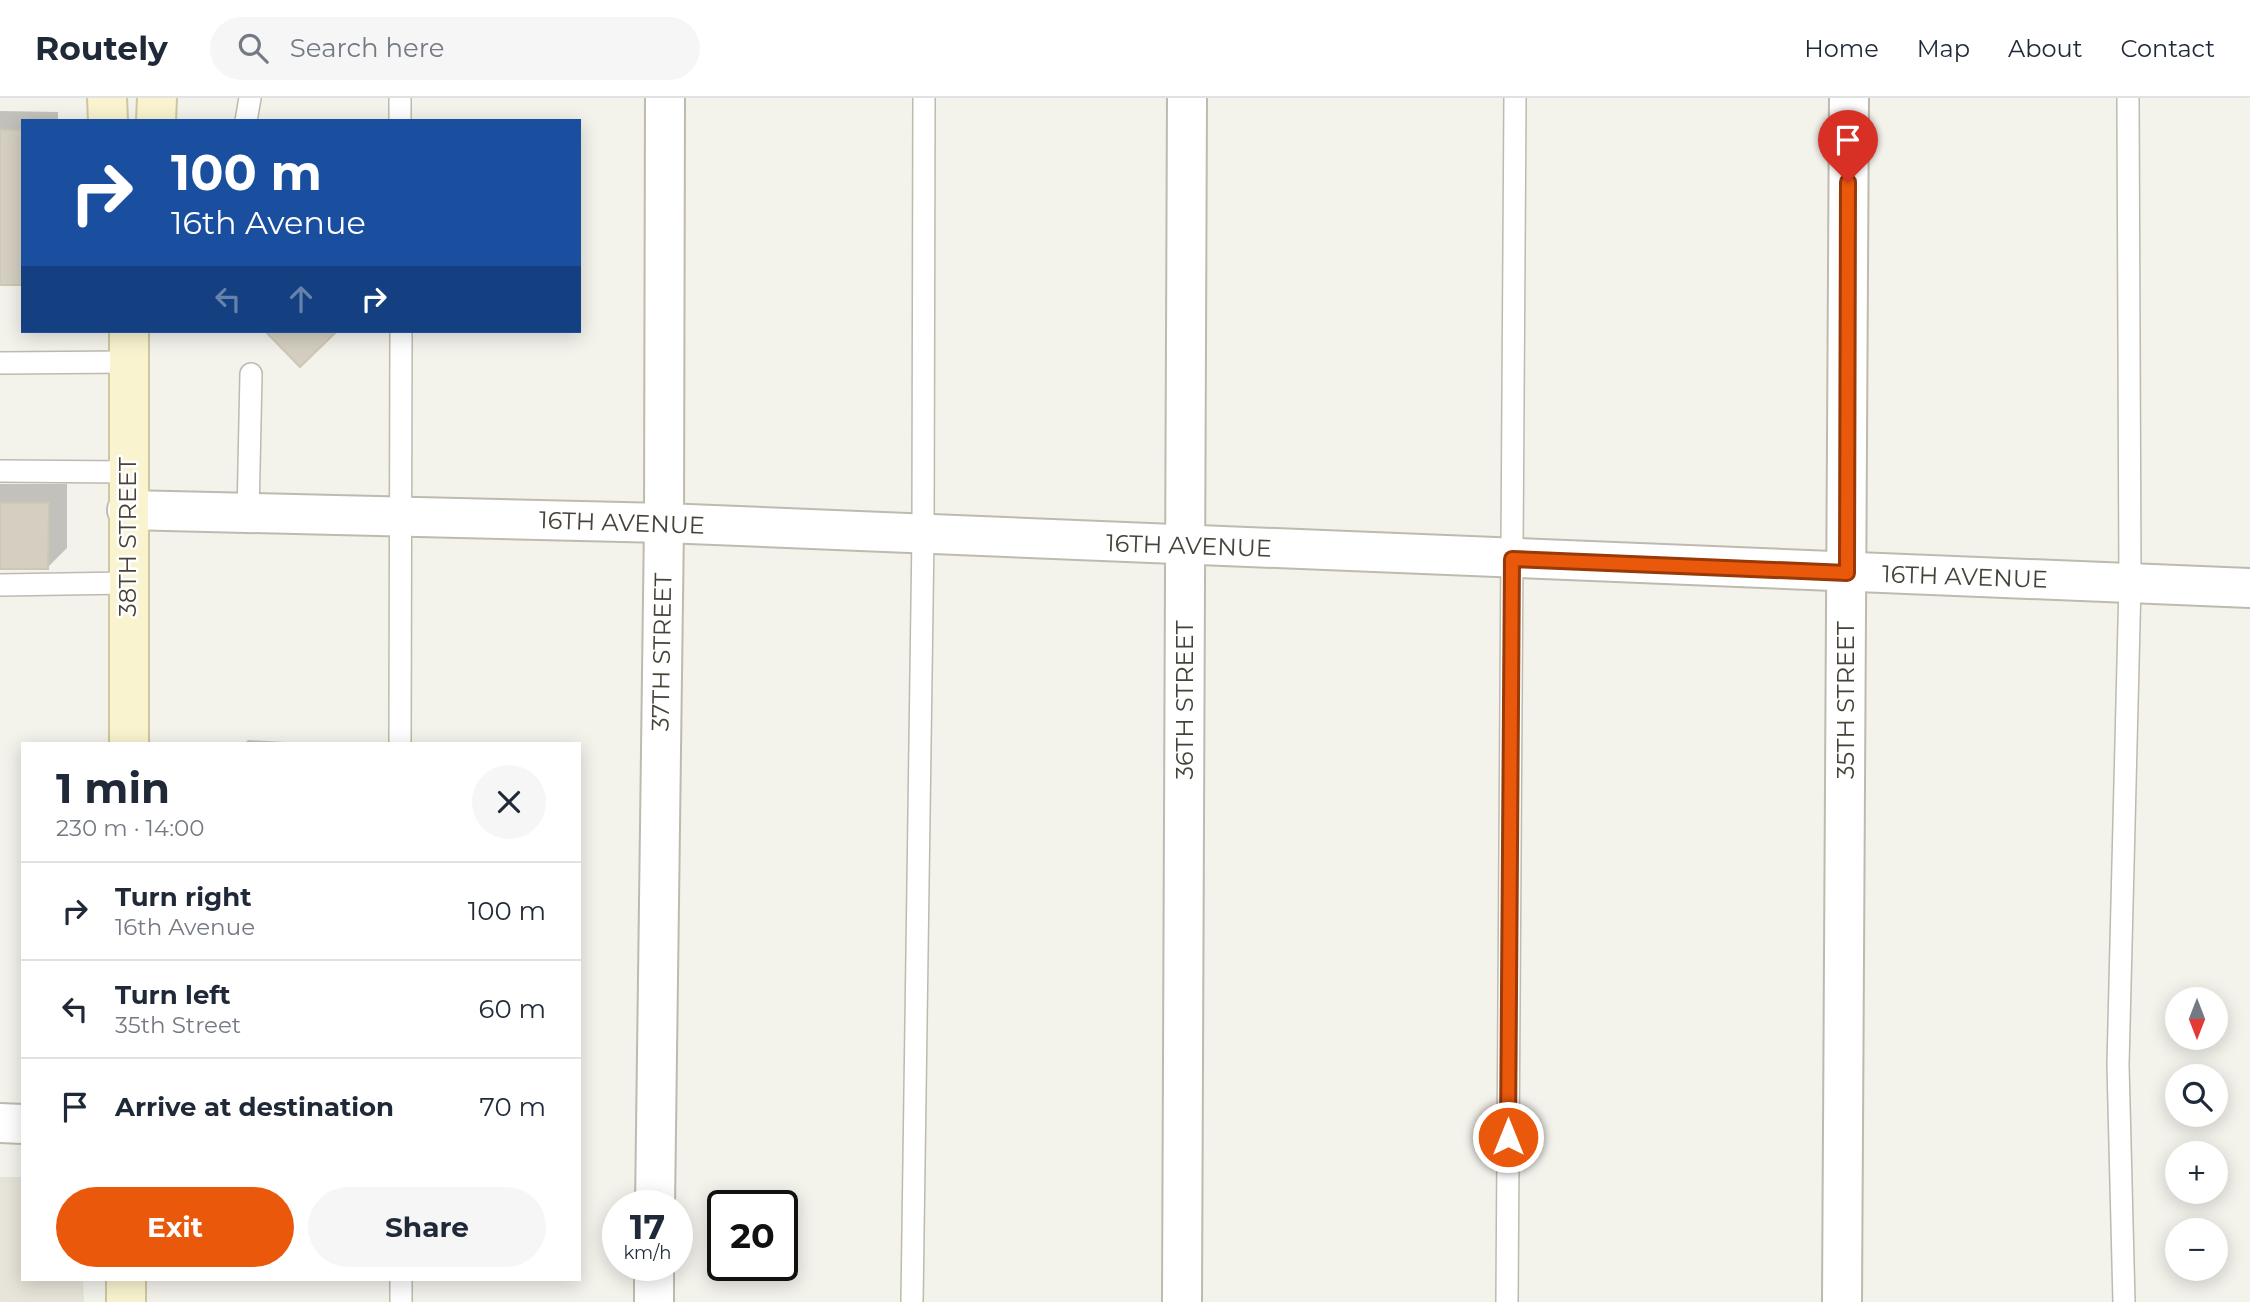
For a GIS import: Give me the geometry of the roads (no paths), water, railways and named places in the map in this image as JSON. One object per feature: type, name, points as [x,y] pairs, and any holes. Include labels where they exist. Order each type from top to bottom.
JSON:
[{"type":"street","points":[[107,98],[108,119]]},
{"type":"street","points":[[156,98],[156,119]]},
{"type":"street","name":"37TH STREET","points":[[655,1190],[664,523],[665,98]]},
{"type":"street","name":"36TH STREET","points":[[1182,1302],[1186,98]]},
{"type":"street","name":"35TH STREET","points":[[1842,1302],[1849,98]]},
{"type":"street","name":"38TH STREET","points":[[129,346],[129,742]]},
{"type":"street","name":"16TH AVENUE","points":[[127,510],[664,523],[2250,588]]},
{"type":"street","points":[[0,1123],[21,1124]]},
{"type":"street","points":[[126,1281],[126,1302]]},
{"type":"street","points":[[653,1302],[654,1281]]},
{"type":"lane","points":[[246,119],[250,98]]},
{"type":"lane","points":[[400,98],[400,119]]},
{"type":"lane","points":[[912,1302],[923,535],[924,98]]},
{"type":"lane","points":[[1507,1302],[1515,98]]},
{"type":"lane","points":[[2124,1302],[2119,944],[2130,583],[2128,98]]},
{"type":"lane","points":[[400,742],[401,333]]},
{"type":"lane","points":[[0,363],[129,346]]},
{"type":"lane","points":[[248,514],[251,374]]},
{"type":"lane","points":[[0,471],[128,472]]},
{"type":"lane","points":[[0,585],[127,583]]},
{"type":"lane","points":[[401,1281],[401,1302]]}]
